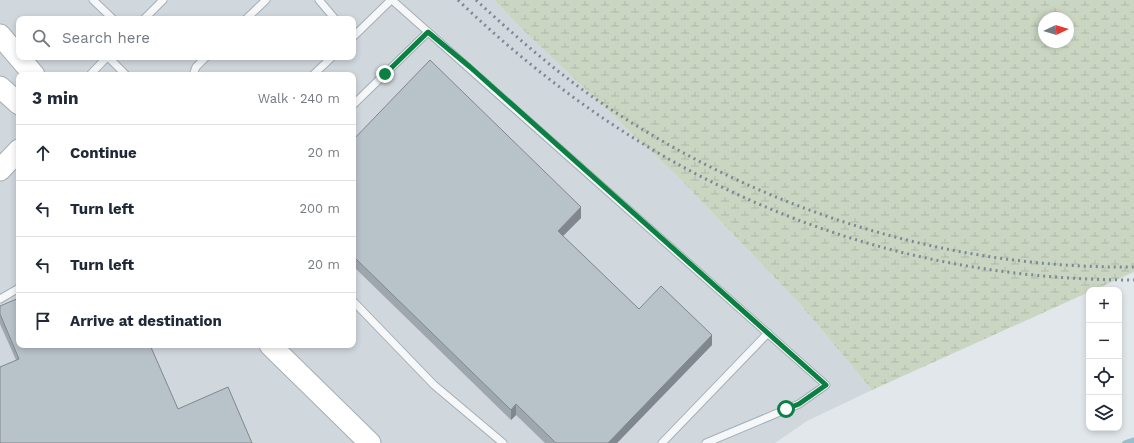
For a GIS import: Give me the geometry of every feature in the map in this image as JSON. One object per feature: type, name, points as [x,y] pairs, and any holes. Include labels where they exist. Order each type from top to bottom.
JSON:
[{"type":"main road","points":[[0,35],[16,54]]},
{"type":"main road","points":[[21,60],[31,72]]},
{"type":"main road","points":[[0,87],[16,101]]},
{"type":"main road","points":[[0,170],[16,153]]},
{"type":"main road","points":[[273,348],[370,443]]},
{"type":"lane","points":[[93,0],[110,16]]},
{"type":"lane","points":[[147,16],[163,0]]},
{"type":"lane","points":[[249,16],[266,0]]},
{"type":"lane","points":[[319,0],[332,16]]},
{"type":"lane","points":[[356,34],[392,0],[826,385],[799,404],[706,443]]},
{"type":"lane","points":[[356,102],[428,32]]},
{"type":"lane","points":[[93,72],[104,60]]},
{"type":"lane","points":[[110,60],[123,72]]},
{"type":"lane","points":[[194,72],[196,67],[203,60]]},
{"type":"lane","points":[[316,72],[329,60]]},
{"type":"lane","points":[[0,299],[16,290]]},
{"type":"lane","points":[[356,304],[434,384],[503,443]]},
{"type":"lane","points":[[662,443],[768,333]]},
{"type":"shaded area","points":[[0,0],[494,0],[521,28],[679,178],[800,304],[872,390],[807,421],[775,443],[0,443]]},
{"type":"green space","points":[[494,0],[1134,0],[1134,272],[1101,287],[1086,287],[1086,293],[872,390],[800,304],[679,178],[521,28]]},
{"type":"building","points":[[430,60],[581,207],[558,231],[639,309],[661,286],[712,335],[608,443],[556,443],[516,404],[511,410],[356,259],[356,137]]},
{"type":"building","points":[[16,299],[16,348],[151,348],[178,409],[228,387],[252,443],[0,443],[0,367],[19,359],[0,314],[0,306]]},
{"type":"waterway","points":[[1125,443],[1134,440]]},
{"type":"railway","points":[[458,0],[530,64],[606,120],[685,168],[768,208],[854,239],[944,262],[1037,275],[1134,280]]},
{"type":"railway","points":[[476,0],[536,53],[600,102],[660,140],[723,173],[788,202],[855,225],[923,244],[992,257],[1063,265],[1134,267]]},
{"type":"route","points":[[385,74],[428,32],[470,67],[826,385],[799,404],[786,409]]}]
